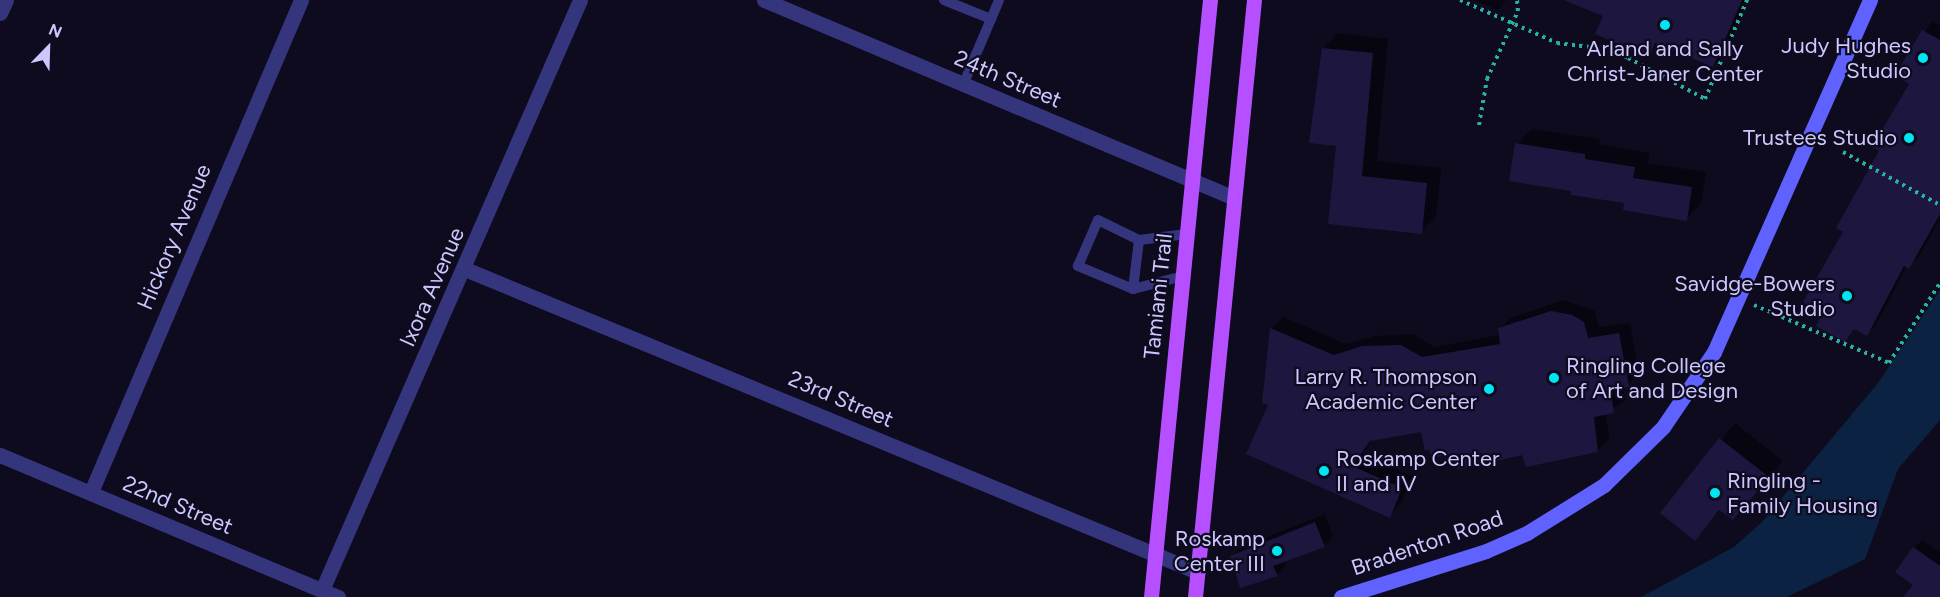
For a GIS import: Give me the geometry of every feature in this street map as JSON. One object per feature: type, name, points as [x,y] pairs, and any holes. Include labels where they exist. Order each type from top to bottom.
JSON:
[{"type":"main road","name":"Tamiami Trail","points":[[1151,597],[1210,0]]},
{"type":"main road","points":[[1195,597],[1254,0]]},
{"type":"street","points":[[0,13],[6,0]]},
{"type":"street","name":"Hickory Avenue","points":[[90,492],[301,0]]},
{"type":"street","name":"Ixora Avenue","points":[[322,590],[465,269],[580,0]]},
{"type":"street","name":"24th Street","points":[[764,0],[1234,198]]},
{"type":"street","name":"Bradenton Road","points":[[1341,597],[1486,551],[1527,533],[1604,485],[1663,428],[1714,352],[1870,0]]},
{"type":"street","name":"23rd Street","points":[[465,269],[1198,572]]},
{"type":"street","name":"22nd Street","points":[[0,455],[338,597]]},
{"type":"lane","points":[[944,0],[991,19]]},
{"type":"lane","points":[[963,85],[999,0]]},
{"type":"lane","points":[[1183,276],[1133,289],[1078,266],[1098,220],[1139,240],[1187,234]]},
{"type":"lane","points":[[1133,289],[1139,240]]},
{"type":"path","points":[[1460,0],[1557,43],[1596,48],[1628,58],[1705,99],[1747,0]]},
{"type":"path","points":[[1479,125],[1487,79],[1518,11],[1517,0]]},
{"type":"path","points":[[1843,152],[1940,205]]},
{"type":"path","points":[[1751,303],[1888,363],[1940,283]]},
{"type":"water","points":[[1940,290],[1940,420],[1898,469],[1865,559],[1787,597],[1641,597],[1734,547],[1762,522],[1878,383]]},
{"type":"building","name":"Arland and Sally Christ-Janer Center","points":[[1564,0],[1742,0],[1713,67],[1655,43],[1649,57],[1595,34],[1603,16]]},
{"type":"building","points":[[1922,30],[1940,40],[1940,214],[1909,269],[1904,266],[1867,336],[1854,329],[1845,342],[1816,326],[1822,314],[1803,302],[1843,232],[1836,228],[1879,151],[1872,147],[1909,84],[1895,75]]},
{"type":"building","points":[[1322,48],[1373,53],[1362,176],[1427,183],[1422,234],[1328,224],[1336,146],[1309,143]]},
{"type":"building","points":[[1515,143],[1585,154],[1585,159],[1635,167],[1633,178],[1692,187],[1687,221],[1623,210],[1624,203],[1571,195],[1571,191],[1509,181]]},
{"type":"building","name":"Larry R. Thompson Academic Center","points":[[1551,311],[1572,315],[1584,322],[1588,338],[1619,333],[1629,387],[1611,391],[1614,413],[1594,417],[1598,452],[1526,467],[1522,455],[1458,470],[1455,453],[1432,458],[1429,449],[1425,451],[1421,432],[1370,441],[1352,466],[1402,488],[1390,518],[1246,454],[1268,405],[1262,403],[1270,328],[1334,355],[1362,346],[1401,345],[1422,357],[1500,344],[1498,328]]},
{"type":"building","name":"Ringling - Family Housing","points":[[1719,438],[1769,477],[1733,520],[1719,510],[1695,541],[1660,513]]},
{"type":"building","name":"Roskamp Center III","points":[[1315,522],[1325,547],[1273,566],[1278,576],[1240,588],[1230,556]]},
{"type":"building","points":[[1913,547],[1940,566],[1940,597],[1903,597],[1913,585],[1895,572]]},
{"type":"place","name":"Arland and Sally Christ-Janer Center","points":[[1665,25]]},
{"type":"place","name":"Judy Hughes Studio","points":[[1923,58]]},
{"type":"place","name":"Trustees Studio","points":[[1909,138]]},
{"type":"place","name":"Savidge-Bowers Studio","points":[[1847,296]]},
{"type":"place","name":"Ringling College of Art and Design","points":[[1554,378]]},
{"type":"place","name":"Larry R. Thompson Academic Center","points":[[1489,389]]},
{"type":"place","name":"Roskamp Center II and IV","points":[[1324,471]]},
{"type":"place","name":"Ringling - Family Housing","points":[[1715,493]]},
{"type":"place","name":"Roskamp Center III","points":[[1277,551]]}]
